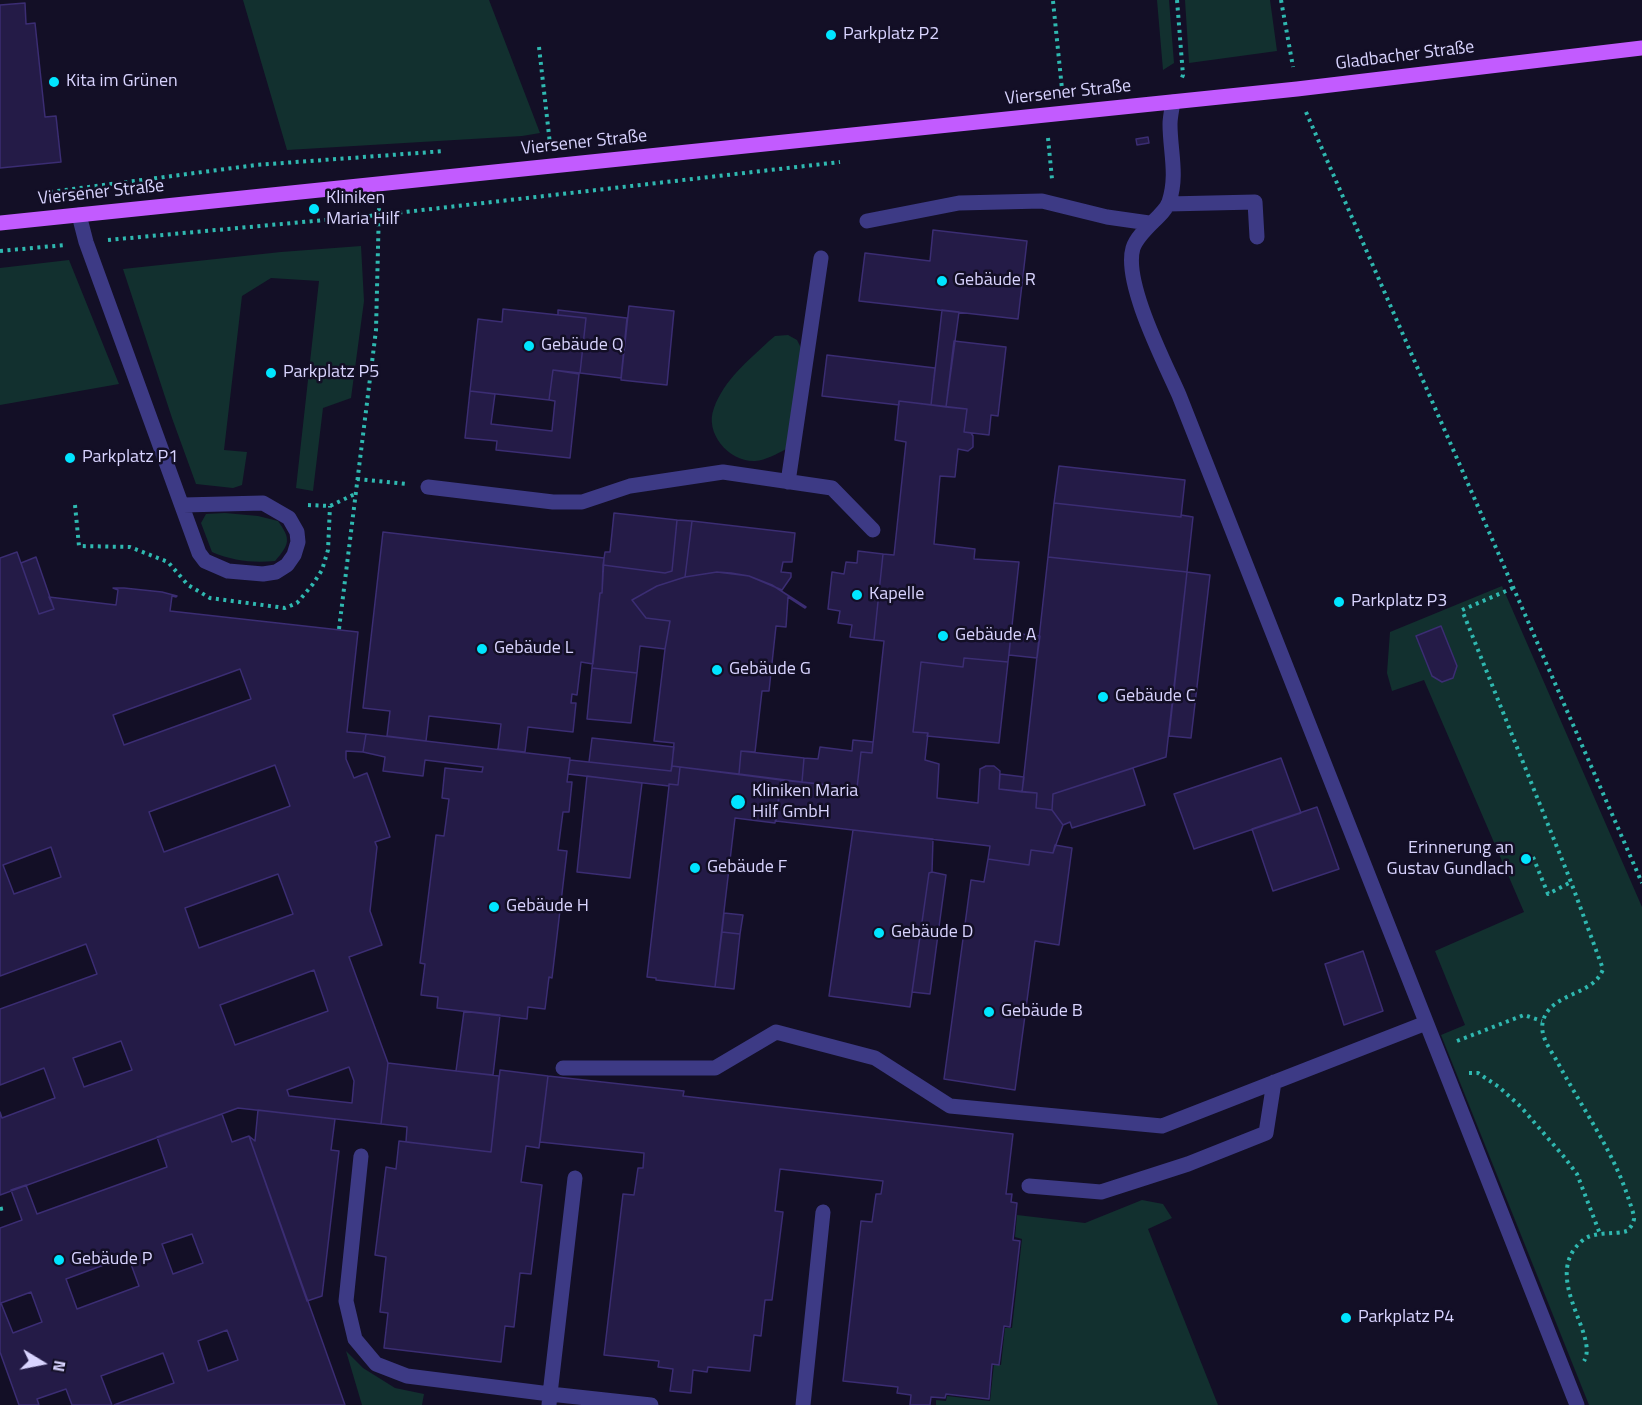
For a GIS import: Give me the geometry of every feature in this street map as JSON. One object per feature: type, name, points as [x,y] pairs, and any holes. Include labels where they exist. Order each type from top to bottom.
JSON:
[{"type":"main road","name":"Gladbacher Straße","points":[[1173,102],[1642,48]]},
{"type":"main road","name":"Viersener Straße","points":[[0,223],[1173,102]]},
{"type":"lane","points":[[1173,102],[1170,124],[1175,173],[1168,204],[1149,224],[1134,247],[1131,266],[1136,292],[1179,395],[1577,1405]]},
{"type":"lane","points":[[867,221],[959,203],[1042,201],[1107,217],[1149,224]]},
{"type":"lane","points":[[1168,204],[1254,202],[1257,237]]},
{"type":"lane","points":[[79,215],[86,243],[199,553],[205,561],[218,568],[263,574],[276,572],[287,565],[294,555],[298,542],[293,524],[280,512],[263,503],[183,505]]},
{"type":"lane","points":[[788,482],[821,258]]},
{"type":"lane","points":[[428,487],[553,502],[582,502],[630,486],[723,472],[832,488],[873,530]]},
{"type":"lane","points":[[563,1068],[715,1068],[776,1032],[875,1058],[950,1106],[1162,1126],[1426,1023]]},
{"type":"lane","points":[[1029,1186],[1101,1192],[1188,1164],[1266,1133],[1274,1082]]},
{"type":"lane","points":[[361,1156],[346,1300],[355,1339],[376,1364],[407,1376],[549,1400],[651,1405]]},
{"type":"lane","points":[[549,1400],[575,1178]]},
{"type":"lane","points":[[803,1405],[823,1212]]},
{"type":"path","points":[[1173,102],[1183,75],[1177,0]]},
{"type":"path","points":[[1281,0],[1297,89],[1642,883]]},
{"type":"path","points":[[1053,1],[1062,89]]},
{"type":"path","points":[[539,47],[550,145],[569,164]]},
{"type":"path","points":[[1037,140],[1059,137]]},
{"type":"path","points":[[1048,138],[1055,204]]},
{"type":"path","points":[[339,629],[376,330],[379,215],[375,155]]},
{"type":"path","points":[[0,251],[379,215],[849,161]]},
{"type":"path","points":[[357,479],[428,487]]},
{"type":"path","points":[[1513,588],[1462,610],[1604,969],[1598,980],[1549,1007],[1543,1021],[1542,1034],[1576,1097],[1607,1147],[1621,1177],[1634,1218],[1628,1232],[1600,1234],[1582,1240],[1569,1259],[1567,1281],[1586,1346],[1586,1357],[1583,1363],[1563,1370]]},
{"type":"path","points":[[1533,857],[1548,894],[1571,882]]},
{"type":"path","points":[[1436,1048],[1524,1015],[1543,1021]]},
{"type":"path","points":[[1445,1072],[1478,1073],[1499,1087],[1521,1107],[1577,1174],[1600,1234]]},
{"type":"green space","points":[[243,0],[489,0],[540,133],[287,150]]},
{"type":"green space","points":[[1157,0],[1169,0],[1174,63],[1163,70]]},
{"type":"green space","points":[[1185,0],[1270,0],[1277,51],[1189,63]]},
{"type":"green space","points":[[361,246],[364,301],[351,398],[323,408],[313,491],[296,488],[319,281],[271,278],[242,296],[224,450],[247,452],[242,485],[233,488],[196,484],[123,269]]},
{"type":"green space","points":[[69,260],[119,384],[0,405],[0,268]]},
{"type":"green space","points":[[788,335],[797,340],[801,348],[786,449],[755,461],[736,457],[721,444],[713,427],[712,417],[718,398],[730,380],[775,336]]},
{"type":"green space","points":[[206,514],[258,516],[278,521],[287,537],[284,550],[275,561],[267,562],[235,559],[212,552],[201,523]]},
{"type":"green space","points":[[1502,586],[1642,907],[1642,1405],[1589,1405],[1441,1035],[1465,1025],[1435,951],[1524,912],[1424,680],[1392,691],[1387,673],[1390,632]]},
{"type":"green space","points":[[1142,1200],[1163,1204],[1172,1218],[1148,1229],[1218,1405],[936,1405],[936,1400],[946,1401],[947,1396],[990,1401],[994,1364],[1001,1365],[1005,1328],[1012,1328],[1022,1239],[1015,1237],[1017,1215],[1085,1223]]},
{"type":"green space","points":[[346,1351],[363,1368],[395,1388],[424,1394],[422,1405],[362,1405]]},
{"type":"building","points":[[25,3],[26,24],[35,23],[45,117],[56,116],[61,162],[0,168],[0,5]]},
{"type":"building","points":[[1148,137],[1149,143],[1137,145],[1136,139]]},
{"type":"building","name":"Gebäude R","points":[[933,230],[1027,241],[1018,319],[859,301],[865,253],[930,261]]},
{"type":"building","points":[[629,306],[674,311],[667,385],[621,380]]},
{"type":"building","name":"Gebäude Q","points":[[503,309],[586,318],[580,373],[553,370],[549,400],[470,391],[478,319],[502,322]]},
{"type":"building","points":[[558,310],[627,318],[621,378],[580,373],[586,318],[558,315]]},
{"type":"building","points":[[942,310],[959,312],[946,407],[931,405]]},
{"type":"building","points":[[954,341],[1006,347],[998,416],[991,415],[989,435],[964,432],[967,409],[946,407]]},
{"type":"building","points":[[827,355],[935,368],[931,405],[899,401],[899,405],[822,396]]},
{"type":"building","points":[[553,370],[579,374],[570,458],[496,450],[497,441],[465,438],[470,391],[495,394],[491,424],[552,431],[555,401],[549,400]]},
{"type":"building","name":"Gebäude A","points":[[899,401],[967,409],[964,432],[971,433],[973,436],[973,447],[968,451],[958,449],[955,477],[940,476],[934,544],[975,549],[974,559],[1019,562],[1008,662],[964,658],[963,667],[921,662],[913,732],[928,733],[925,760],[939,764],[937,798],[978,803],[980,769],[994,766],[1000,771],[999,789],[1037,793],[1036,808],[1052,810],[1063,825],[1053,853],[1031,850],[1029,865],[988,859],[990,846],[776,821],[781,780],[857,788],[861,752],[872,753],[884,641],[874,640],[883,554],[894,555],[906,442],[895,440]]},
{"type":"building","points":[[1059,466],[1185,480],[1181,517],[1054,503]]},
{"type":"building","points":[[1054,503],[1193,517],[1187,572],[1048,557]]},
{"type":"building","points":[[614,513],[677,520],[672,571],[665,573],[603,565],[605,552],[610,552]]},
{"type":"building","points":[[677,520],[692,521],[685,577],[657,586],[632,600],[646,618],[670,621],[665,649],[640,646],[637,673],[592,668],[600,593],[602,593],[603,565],[665,573],[672,571]]},
{"type":"building","points":[[692,521],[795,533],[792,562],[783,562],[781,572],[791,573],[791,577],[782,590],[749,576],[731,573],[717,572],[685,577]]},
{"type":"building","name":"Gebäude L","points":[[383,532],[604,558],[593,664],[581,662],[577,695],[572,694],[571,703],[576,703],[573,732],[528,727],[525,752],[498,749],[501,724],[429,716],[426,741],[387,736],[390,711],[363,708]]},
{"type":"building","points":[[858,551],[883,554],[874,640],[850,637],[852,625],[838,623],[840,611],[828,609],[832,572],[844,574],[846,562],[857,563]]},
{"type":"building","points":[[17,552],[39,614],[54,609],[49,597],[116,605],[118,590],[113,588],[124,588],[177,596],[172,596],[170,611],[358,632],[347,732],[366,734],[363,752],[346,751],[346,759],[354,778],[367,773],[390,837],[375,842],[377,847],[370,911],[382,945],[349,957],[388,1063],[381,1124],[238,1108],[0,1195],[0,1112],[2,1118],[55,1098],[44,1068],[0,1085],[0,1009],[97,974],[86,944],[0,976],[0,558]],"holes":[[[240,669],[251,699],[124,745],[113,715]],[[275,765],[290,806],[164,852],[149,812]],[[51,847],[61,877],[14,894],[3,865]],[[278,874],[293,914],[199,948],[185,908]],[[314,970],[328,1011],[235,1045],[220,1005]],[[121,1041],[132,1070],[84,1087],[73,1058]],[[349,1067],[354,1081],[352,1103],[289,1096],[287,1090]]]},
{"type":"building","points":[[36,557],[54,609],[39,614],[21,563]]},
{"type":"building","name":"Gebäude C","points":[[1048,557],[1187,572],[1166,757],[1053,794],[1052,810],[1036,808],[1037,793],[1022,792]]},
{"type":"building","name":"Gebäude G","points":[[717,572],[749,576],[772,585],[806,607],[788,597],[786,627],[776,626],[769,691],[762,691],[755,752],[741,751],[739,774],[672,766],[674,743],[654,741],[670,621],[646,618],[632,600],[657,586],[685,577]]},
{"type":"building","points":[[1187,572],[1210,575],[1191,738],[1169,736]]},
{"type":"building","points":[[1441,626],[1457,666],[1453,678],[1442,682],[1432,676],[1416,636]]},
{"type":"building","points":[[1011,633],[1040,636],[1037,658],[1009,655]]},
{"type":"building","points":[[964,658],[1008,662],[999,743],[927,736],[928,733],[913,732],[921,662],[963,667]]},
{"type":"building","points":[[592,668],[637,673],[631,723],[587,719]]},
{"type":"building","name":"Gebäude H","points":[[366,734],[570,758],[567,782],[572,782],[569,812],[563,812],[558,850],[567,851],[552,978],[549,977],[545,1009],[528,1007],[527,1019],[437,1008],[438,997],[421,995],[425,964],[420,963],[436,835],[444,836],[449,799],[442,798],[445,768],[482,772],[483,767],[425,760],[423,776],[383,771],[385,757],[363,752]]},
{"type":"building","points":[[592,738],[674,747],[671,771],[589,762]]},
{"type":"building","points":[[853,740],[873,742],[872,753],[861,752],[857,788],[802,782],[804,758],[818,759],[820,747],[852,751]]},
{"type":"building","points":[[741,751],[804,758],[802,782],[739,774]]},
{"type":"building","points":[[1281,758],[1301,813],[1194,849],[1174,794]]},
{"type":"building","points":[[570,760],[671,771],[672,766],[680,767],[678,785],[669,784],[669,786],[568,774]]},
{"type":"building","name":"Gebäude F","points":[[680,767],[781,780],[775,823],[735,818],[715,987],[647,977],[669,784],[678,785]]},
{"type":"building","points":[[1133,768],[1145,805],[1072,828],[1070,822],[1063,825],[1052,810],[1053,794]]},
{"type":"building","points":[[1000,774],[1024,777],[1022,792],[999,789]]},
{"type":"building","points":[[587,776],[642,783],[630,878],[577,872]]},
{"type":"building","points":[[1317,807],[1339,869],[1273,891],[1252,829]]},
{"type":"building","name":"Gebäude D","points":[[853,830],[933,839],[932,872],[929,873],[910,1007],[829,996]]},
{"type":"building","name":"Gebäude B","points":[[1055,845],[1072,848],[1059,945],[1035,941],[1015,1090],[944,1079],[971,880],[984,882],[988,859],[1029,865],[1031,850],[1053,853]]},
{"type":"building","points":[[929,873],[946,875],[930,994],[912,992]]},
{"type":"building","points":[[724,913],[743,915],[740,934],[722,932]]},
{"type":"building","points":[[722,932],[740,934],[734,989],[715,987]]},
{"type":"building","points":[[1363,951],[1383,1011],[1344,1025],[1325,964]]},
{"type":"building","points":[[464,1011],[500,1015],[493,1075],[456,1071]]},
{"type":"building","points":[[388,1063],[499,1076],[491,1152],[406,1142],[407,1127],[381,1124]]},
{"type":"building","points":[[500,1070],[548,1076],[539,1148],[526,1146],[521,1182],[542,1185],[531,1274],[520,1273],[514,1327],[505,1326],[501,1362],[384,1348],[388,1313],[380,1312],[386,1257],[375,1255],[386,1167],[396,1169],[399,1141],[491,1152]]},
{"type":"building","points":[[548,1076],[684,1091],[683,1096],[1013,1134],[1006,1194],[1012,1194],[1011,1202],[1017,1203],[1013,1240],[1020,1241],[1010,1327],[1004,1326],[999,1365],[992,1364],[989,1399],[946,1394],[945,1398],[931,1397],[930,1405],[910,1405],[911,1395],[897,1393],[898,1387],[843,1381],[861,1221],[872,1222],[876,1194],[881,1194],[883,1181],[780,1169],[775,1211],[783,1212],[772,1300],[765,1300],[761,1336],[754,1335],[750,1371],[708,1367],[707,1372],[693,1370],[691,1393],[670,1391],[673,1369],[658,1367],[659,1361],[604,1355],[623,1194],[634,1195],[638,1168],[643,1168],[644,1153],[540,1142]]},
{"type":"building","points":[[258,1110],[335,1119],[331,1150],[339,1151],[322,1296],[307,1301],[249,1136],[255,1141]]},
{"type":"building","name":"Gebäude P","points":[[222,1114],[232,1142],[249,1136],[345,1405],[114,1405],[174,1383],[163,1353],[101,1376],[112,1405],[72,1405],[66,1389],[37,1399],[39,1405],[19,1405],[0,1352],[0,1228],[22,1220],[11,1190],[26,1185],[37,1214],[167,1167],[157,1137]],"holes":[[[192,1234],[203,1263],[173,1274],[162,1244]],[[128,1256],[139,1286],[77,1309],[66,1279]],[[31,1292],[42,1322],[13,1333],[1,1303]],[[227,1330],[238,1360],[208,1371],[198,1341]]]},
{"type":"place","name":"Parkplatz P2","points":[[831,35]]},
{"type":"place","name":"Kita im Grünen","points":[[54,82]]},
{"type":"place","name":"Kliniken Maria Hilf","points":[[314,209]]},
{"type":"place","name":"Gebäude R","points":[[942,281]]},
{"type":"place","name":"Gebäude Q","points":[[529,346]]},
{"type":"place","name":"Parkplatz P5","points":[[271,373]]},
{"type":"place","name":"Parkplatz P1","points":[[70,458]]},
{"type":"place","name":"Kapelle","points":[[857,595]]},
{"type":"place","name":"Parkplatz P3","points":[[1339,602]]},
{"type":"place","name":"Gebäude A","points":[[943,636]]},
{"type":"place","name":"Gebäude L","points":[[482,649]]},
{"type":"place","name":"Gebäude G","points":[[717,670]]},
{"type":"place","name":"Gebäude C","points":[[1103,697]]},
{"type":"place","name":"Kliniken Maria Hilf GmbH","points":[[738,802]]},
{"type":"place","name":"Erinnerung an Gustav Gundlach","points":[[1526,859]]},
{"type":"place","name":"Gebäude F","points":[[695,868]]},
{"type":"place","name":"Gebäude H","points":[[494,907]]},
{"type":"place","name":"Gebäude D","points":[[879,933]]},
{"type":"place","name":"Gebäude B","points":[[989,1012]]},
{"type":"place","name":"Gebäude P","points":[[59,1260]]},
{"type":"place","name":"Parkplatz P4","points":[[1346,1318]]}]
